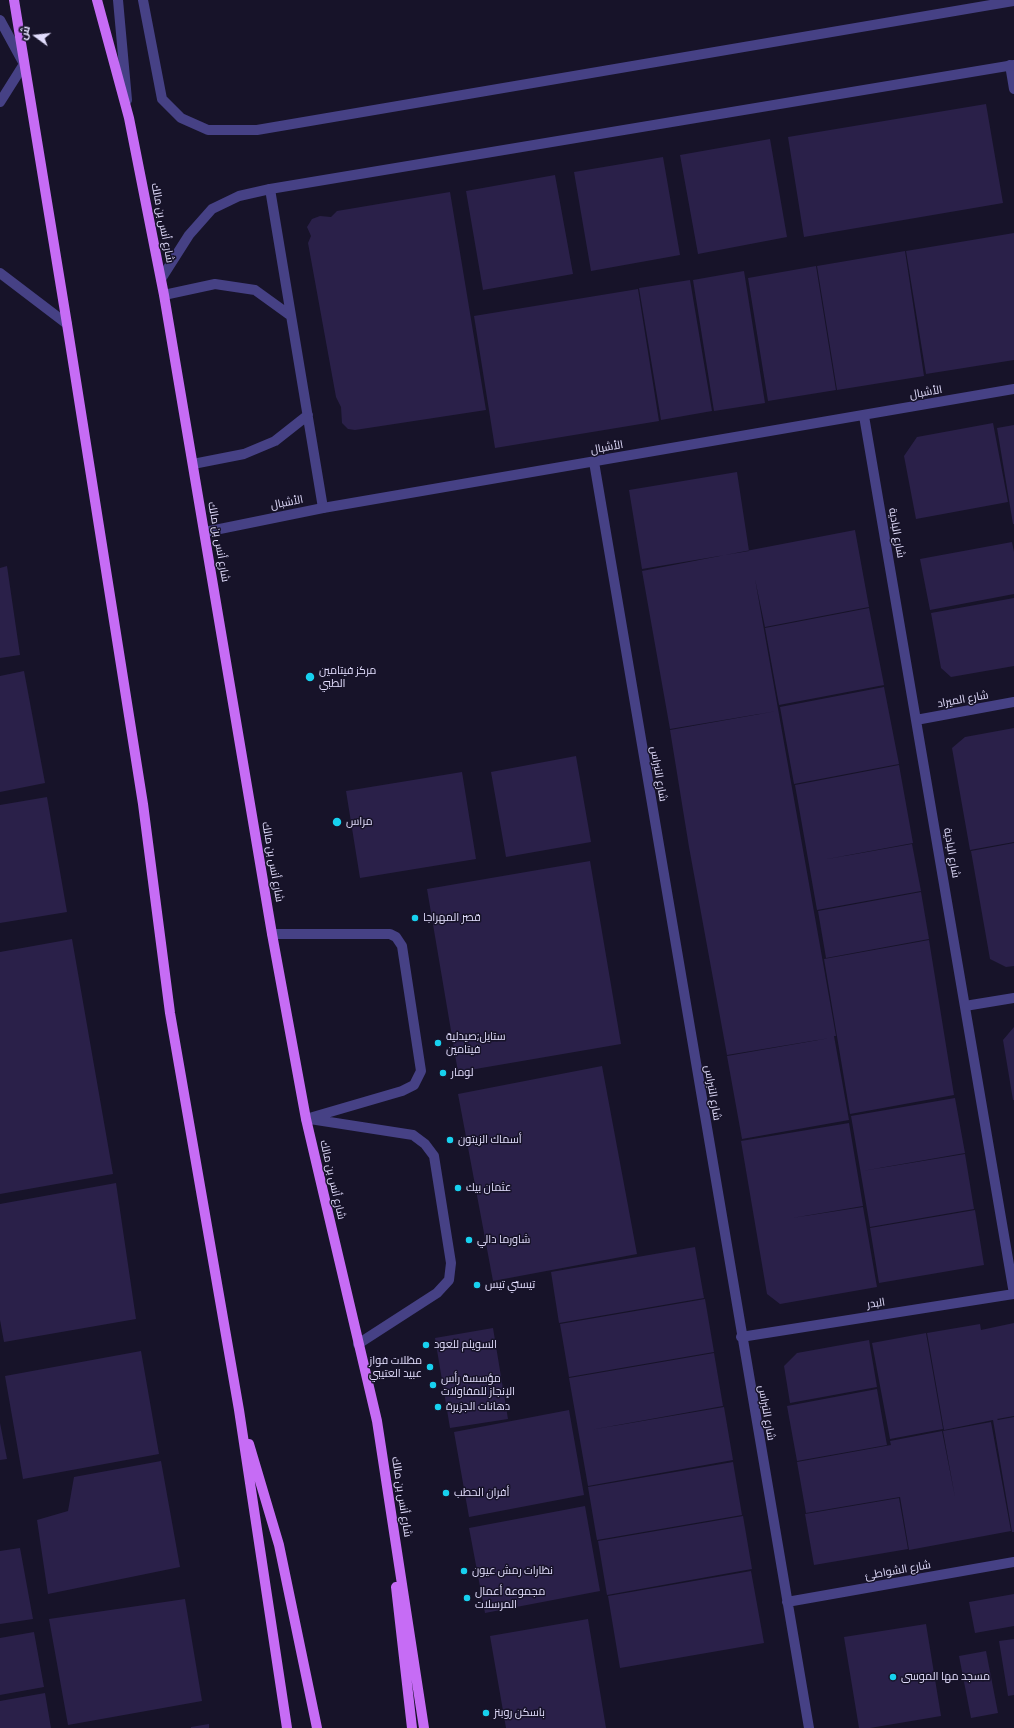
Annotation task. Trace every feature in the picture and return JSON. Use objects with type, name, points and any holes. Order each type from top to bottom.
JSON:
[{"type":"main road","points":[[14,0],[143,804],[170,1013],[239,1410],[287,1728]]},
{"type":"main road","name":"شارع أنس بن مالك","points":[[97,0],[129,118],[161,279],[272,934],[306,1119],[377,1421],[424,1728]]},
{"type":"main road","points":[[239,1410],[279,1545],[317,1728]]},
{"type":"main road","points":[[377,1421],[412,1728]]},
{"type":"street","points":[[118,0],[129,118]]},
{"type":"street","points":[[143,0],[162,99],[181,118],[208,130],[250,130],[1014,2]]},
{"type":"street","points":[[0,20],[24,64],[0,102]]},
{"type":"street","points":[[161,279],[189,235],[212,209],[239,196],[270,189],[1012,65],[1014,88]]},
{"type":"street","points":[[270,189],[323,508]]},
{"type":"street","points":[[0,273],[67,324]]},
{"type":"street","points":[[164,295],[215,284],[255,290],[291,316]]},
{"type":"street","name":"الأشبال","points":[[205,532],[323,508],[1014,389]]},
{"type":"street","points":[[193,464],[250,451],[275,440],[308,415]]},
{"type":"street","name":"شارع البادية","points":[[864,416],[1014,1294]]},
{"type":"street","name":"شارع النبراس","points":[[594,462],[808,1728]]},
{"type":"street","name":"شارع الميراد","points":[[916,720],[1014,702]]},
{"type":"street","points":[[272,934],[390,934],[396,937],[402,946],[421,1071],[414,1085],[402,1091],[306,1119]]},
{"type":"street","points":[[965,1006],[1014,998]]},
{"type":"street","points":[[306,1119],[413,1135],[425,1144],[434,1156],[451,1263],[449,1280],[437,1293],[358,1344]]},
{"type":"street","name":"البدر","points":[[741,1337],[1014,1294]]},
{"type":"street","name":"شارع الشواطئ","points":[[786,1602],[1014,1562]]},
{"type":"building","points":[[986,104],[1003,203],[804,237],[788,137]]},
{"type":"building","points":[[770,139],[787,237],[698,254],[680,155]]},
{"type":"building","points":[[663,157],[680,255],[591,271],[574,172]]},
{"type":"building","points":[[555,175],[573,274],[483,290],[466,191]]},
{"type":"building","points":[[450,192],[486,410],[355,430],[348,429],[342,423],[341,407],[336,397],[308,243],[311,236],[307,227],[312,219],[320,216],[331,217],[337,211]]},
{"type":"building","points":[[1014,233],[1014,360],[926,374],[906,251]]},
{"type":"building","points":[[905,251],[924,376],[837,390],[817,266]]},
{"type":"building","points":[[816,266],[836,390],[768,401],[748,278]]},
{"type":"building","points":[[744,271],[765,403],[714,411],[693,280]]},
{"type":"building","points":[[690,280],[712,411],[661,420],[639,288]]},
{"type":"building","points":[[638,289],[659,421],[495,448],[474,316]]},
{"type":"building","points":[[993,423],[1008,502],[916,519],[904,456],[917,437]]},
{"type":"building","points":[[1014,425],[1014,524],[1013,524],[997,428]]},
{"type":"building","points":[[737,472],[749,551],[642,569],[629,490]]},
{"type":"building","points":[[855,530],[869,607],[765,627],[755,579],[836,1036],[834,1036],[849,1120],[742,1139],[727,1056],[830,1038],[727,1055],[689,847],[670,730],[777,711],[670,729],[642,571]]},
{"type":"building","points":[[1012,542],[1014,552],[1014,594],[930,610],[920,559]]},
{"type":"building","points":[[7,566],[20,655],[0,658],[0,568]]},
{"type":"building","points":[[1014,598],[1014,666],[951,677],[941,668],[931,613]]},
{"type":"building","points":[[869,608],[884,685],[779,705],[765,628]]},
{"type":"building","points":[[24,671],[45,783],[0,792],[0,676]]},
{"type":"building","points":[[884,687],[899,764],[794,784],[780,707]]},
{"type":"building","points":[[1014,728],[1014,842],[970,850],[952,748],[965,737]]},
{"type":"building","points":[[576,756],[591,842],[506,857],[491,772]]},
{"type":"building","points":[[899,765],[913,843],[822,860],[912,844],[921,891],[817,910],[795,785]]},
{"type":"building","points":[[462,772],[476,859],[360,878],[346,791]]},
{"type":"building","points":[[47,797],[67,912],[0,923],[0,805]]},
{"type":"building","points":[[1014,843],[1014,966],[1006,967],[990,959],[971,851]]},
{"type":"building","points":[[590,861],[621,1044],[458,1072],[427,889]]},
{"type":"building","points":[[921,892],[929,939],[826,958],[818,911]]},
{"type":"building","points":[[72,939],[113,1174],[0,1194],[0,952]]},
{"type":"building","points":[[929,940],[954,1095],[850,1114],[824,959]]},
{"type":"building","points":[[1014,1027],[1014,1100],[1013,1100],[1003,1040]]},
{"type":"building","points":[[602,1066],[637,1254],[493,1281],[458,1094]]},
{"type":"building","points":[[955,1098],[965,1153],[862,1171],[965,1154],[974,1209],[870,1227],[851,1116]]},
{"type":"building","points":[[849,1123],[863,1206],[792,1218],[863,1207],[877,1287],[780,1304],[767,1294],[741,1141]]},
{"type":"building","points":[[116,1183],[136,1319],[4,1342],[0,1320],[0,1204]]},
{"type":"building","points":[[975,1210],[984,1265],[879,1283],[870,1228]]},
{"type":"building","points":[[695,1247],[704,1298],[559,1323],[551,1272]]},
{"type":"building","points":[[705,1299],[714,1352],[569,1377],[560,1324]]},
{"type":"building","points":[[1014,1323],[1014,1416],[997,1419],[1014,1417],[1014,1532],[1012,1532],[993,1420],[944,1430],[927,1333],[980,1324],[981,1330]]},
{"type":"building","points":[[493,1328],[508,1419],[450,1428],[435,1338]]},
{"type":"building","points":[[926,1333],[943,1429],[890,1439],[872,1343]]},
{"type":"building","points":[[869,1340],[877,1387],[790,1403],[784,1366],[797,1353]]},
{"type":"building","points":[[141,1351],[159,1454],[23,1479],[5,1376]]},
{"type":"building","points":[[714,1353],[723,1406],[590,1430],[724,1407],[733,1460],[588,1486],[569,1378]]},
{"type":"building","points":[[877,1389],[887,1445],[797,1461],[787,1406]]},
{"type":"building","points":[[569,1410],[584,1495],[469,1517],[454,1432]]},
{"type":"building","points":[[991,1422],[1011,1531],[909,1550],[900,1497],[806,1513],[797,1462],[891,1445],[890,1441],[942,1431],[955,1497],[943,1431]]},
{"type":"building","points":[[0,1423],[7,1459],[0,1460]]},
{"type":"building","points":[[161,1461],[180,1567],[48,1594],[37,1520],[68,1511],[74,1477]]},
{"type":"building","points":[[733,1462],[742,1515],[597,1540],[588,1487]]},
{"type":"building","points":[[899,1498],[908,1549],[814,1565],[805,1514]]},
{"type":"building","points":[[585,1506],[600,1591],[485,1613],[469,1528]]},
{"type":"building","points":[[743,1516],[752,1569],[607,1595],[598,1541]]},
{"type":"building","points":[[20,1548],[33,1619],[0,1624],[0,1551]]},
{"type":"building","points":[[751,1571],[764,1643],[620,1668],[608,1596]]},
{"type":"building","points":[[1014,1594],[1014,1626],[975,1633],[969,1602]]},
{"type":"building","points":[[185,1599],[202,1701],[68,1725],[49,1619]]},
{"type":"building","points":[[588,1619],[606,1728],[506,1728],[490,1636]]},
{"type":"building","name":"مسجد مها الموسى","points":[[926,1624],[941,1716],[870,1728],[859,1728],[844,1637]]},
{"type":"building","points":[[34,1632],[44,1687],[0,1695],[0,1638]]},
{"type":"building","points":[[1014,1639],[1014,1695],[1008,1696],[999,1641]]},
{"type":"building","points":[[986,1651],[998,1713],[971,1718],[959,1656]]},
{"type":"building","points":[[45,1693],[51,1728],[0,1728],[0,1701]]},
{"type":"building","points":[[209,1724],[209,1728],[191,1728],[191,1727]]},
{"type":"place","name":"مركز فيتامين الطبي","points":[[310,677]]},
{"type":"place","name":"مراس","points":[[337,822]]},
{"type":"place","name":"قصر المهراجا","points":[[415,918]]},
{"type":"place","name":"ستايل;صيدلية فيتامين","points":[[438,1043]]},
{"type":"place","name":"لومار","points":[[443,1073]]},
{"type":"place","name":"أسماك الزيتون","points":[[450,1140]]},
{"type":"place","name":"عثمان بيك","points":[[458,1188]]},
{"type":"place","name":"شاورما دالي","points":[[469,1240]]},
{"type":"place","name":"تيستي تيس","points":[[477,1285]]},
{"type":"place","name":"السويلم للعود","points":[[426,1345]]},
{"type":"place","name":"مظلات فواز عبيد العتيبي","points":[[430,1367]]},
{"type":"place","name":"مؤسسة رأس الإنجاز للمفاولات","points":[[433,1385]]},
{"type":"place","name":"دهانات الجزيرة","points":[[438,1407]]},
{"type":"place","name":"أفران الحطب","points":[[446,1493]]},
{"type":"place","name":"نظارات رمش عيون","points":[[464,1571]]},
{"type":"place","name":"مجموعة أعمال المرسلات","points":[[467,1598]]},
{"type":"place","name":"مسجد مها الموسى","points":[[893,1677]]},
{"type":"place","name":"باسكن روبنز","points":[[486,1713]]}]
